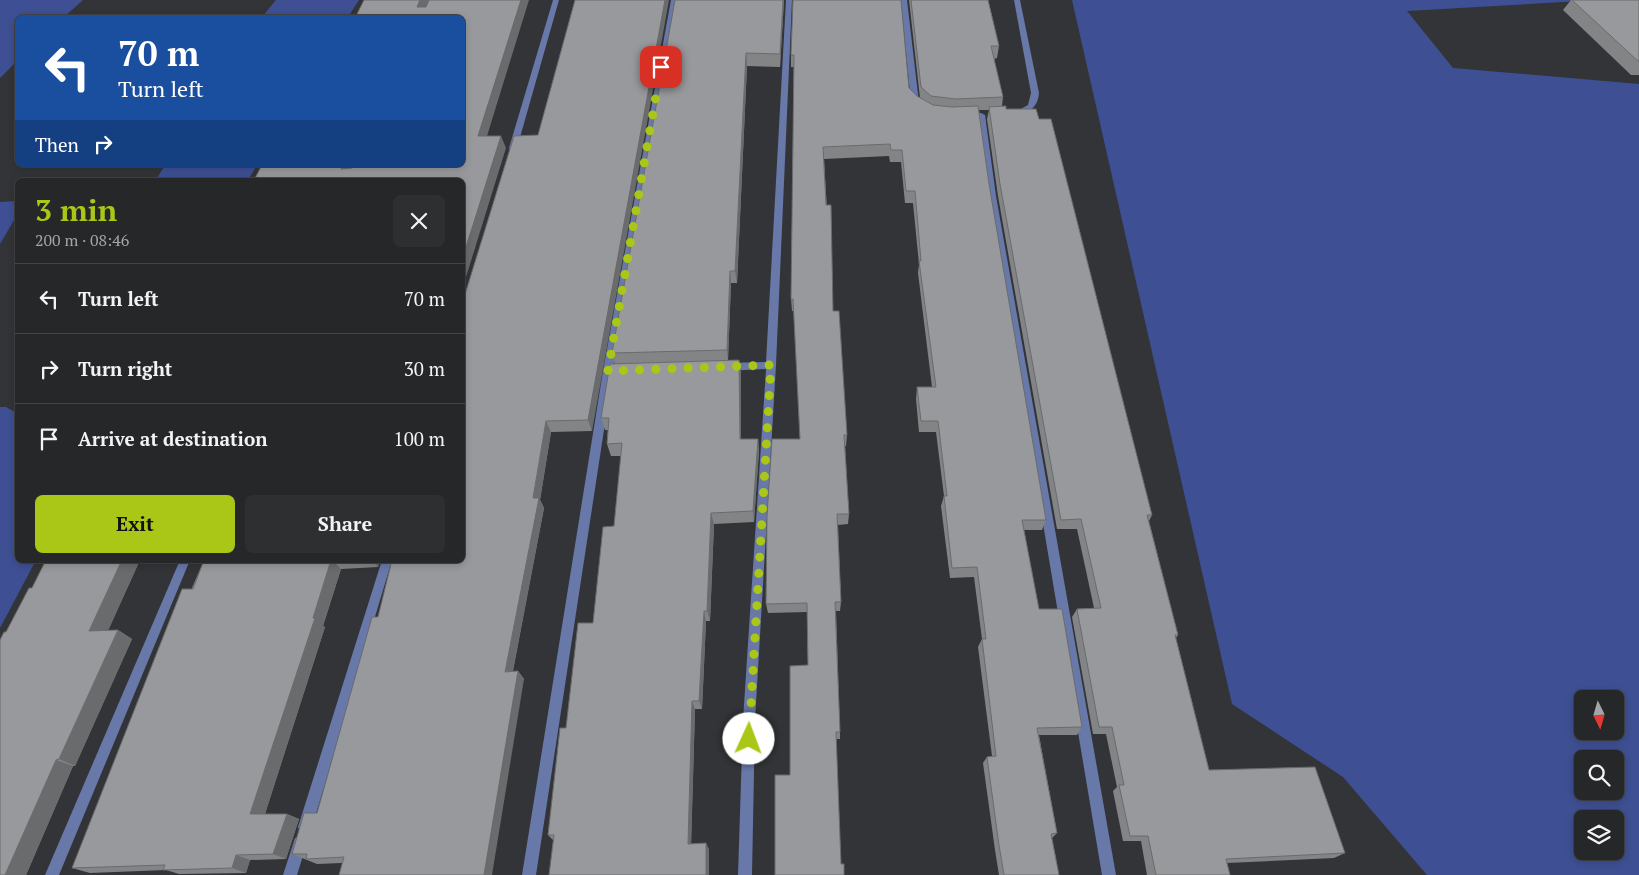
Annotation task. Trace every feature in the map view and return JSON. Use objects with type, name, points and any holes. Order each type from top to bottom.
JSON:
[{"type":"street","points":[[511,153],[556,0]]},
{"type":"street","points":[[529,875],[674,0]]},
{"type":"street","points":[[745,875],[749,720],[771,365],[789,0]]},
{"type":"street","points":[[904,0],[914,100],[924,112]]},
{"type":"street","points":[[1010,114],[1022,112],[1029,108],[1035,99],[1017,0]]},
{"type":"street","points":[[954,115],[986,115],[994,206],[1109,875]]},
{"type":"street","points":[[714,367],[771,365]]},
{"type":"street","points":[[52,875],[184,563]]},
{"type":"street","points":[[290,875],[386,563]]},
{"type":"shaded area","points":[[0,0],[83,0],[66,15],[15,15],[15,63],[0,78]]},
{"type":"shaded area","points":[[276,0],[359,0],[349,15],[264,15]]},
{"type":"shaded area","points":[[1072,0],[1598,0],[1407,11],[1453,68],[1639,84],[1639,875],[1427,875],[1343,777],[1232,704]]},
{"type":"shaded area","points":[[164,167],[256,167],[249,178],[157,178]]},
{"type":"shaded area","points":[[15,201],[15,218],[0,244],[0,202]]},
{"type":"shaded area","points":[[0,407],[6,407],[15,412],[15,563],[34,563],[0,628]]},
{"type":"building","points":[[364,0],[420,0],[417,7],[426,7],[429,0],[521,0],[478,136],[501,136],[465,250],[465,178],[255,178],[261,167],[342,167],[341,169],[353,167],[465,167],[465,15],[356,15]]},
{"type":"building","points":[[575,0],[665,0],[588,420],[546,421],[533,498],[539,498],[505,672],[518,671],[484,875],[339,875],[344,857],[306,859],[307,854],[292,854],[304,813],[317,813],[372,617],[378,617],[391,563],[465,563],[465,294],[514,136],[538,135]]},
{"type":"building","points":[[675,0],[783,0],[780,54],[746,53],[735,271],[730,271],[727,350],[612,353]]},
{"type":"building","points":[[793,0],[901,0],[909,88],[917,96],[933,105],[952,107],[978,106],[989,184],[1046,520],[1022,520],[1039,609],[1062,609],[1082,727],[1037,728],[1057,833],[1051,834],[1059,875],[1004,875],[987,757],[996,756],[982,639],[986,639],[977,567],[952,568],[944,496],[947,496],[938,421],[921,421],[917,387],[936,387],[919,261],[921,261],[915,191],[906,191],[902,150],[891,150],[890,144],[823,147],[826,205],[831,205],[833,311],[839,311],[847,435],[844,435],[849,514],[837,514],[841,602],[835,602],[840,732],[836,732],[841,864],[844,864],[844,875],[775,875],[775,775],[790,775],[790,666],[808,665],[807,603],[766,604],[767,516],[772,439],[800,439],[793,299],[791,299],[794,55],[791,55]]},
{"type":"building","points":[[911,0],[988,0],[999,46],[991,46],[1003,97],[956,99],[931,96],[921,87]]},
{"type":"building","points":[[1572,0],[1639,0],[1639,62]]},
{"type":"building","points":[[1006,106],[1006,109],[1036,109],[1039,119],[1051,119],[1152,515],[1147,515],[1178,635],[1175,635],[1209,770],[1315,767],[1345,853],[1226,859],[1230,875],[1156,875],[1148,836],[1130,836],[1119,785],[1124,785],[1112,727],[1099,727],[1077,609],[1101,608],[1081,519],[1061,520],[1000,184],[989,107]]},
{"type":"building","points":[[739,360],[740,439],[758,439],[753,511],[711,513],[707,611],[704,611],[699,701],[692,701],[688,844],[706,843],[706,875],[549,875],[554,835],[548,835],[560,728],[566,728],[578,623],[593,623],[603,527],[614,526],[622,443],[607,444],[609,418],[601,418],[610,364]]},
{"type":"building","points":[[44,563],[121,563],[89,631],[118,630],[59,759],[56,760],[5,875],[0,875],[0,640],[29,588],[32,588]]},
{"type":"building","points":[[203,563],[330,563],[313,618],[315,618],[250,814],[287,814],[273,854],[236,855],[232,868],[163,870],[165,865],[72,868],[182,589],[193,589]]},
{"type":"route","points":[[661,67],[608,371],[771,365],[749,739]]}]
